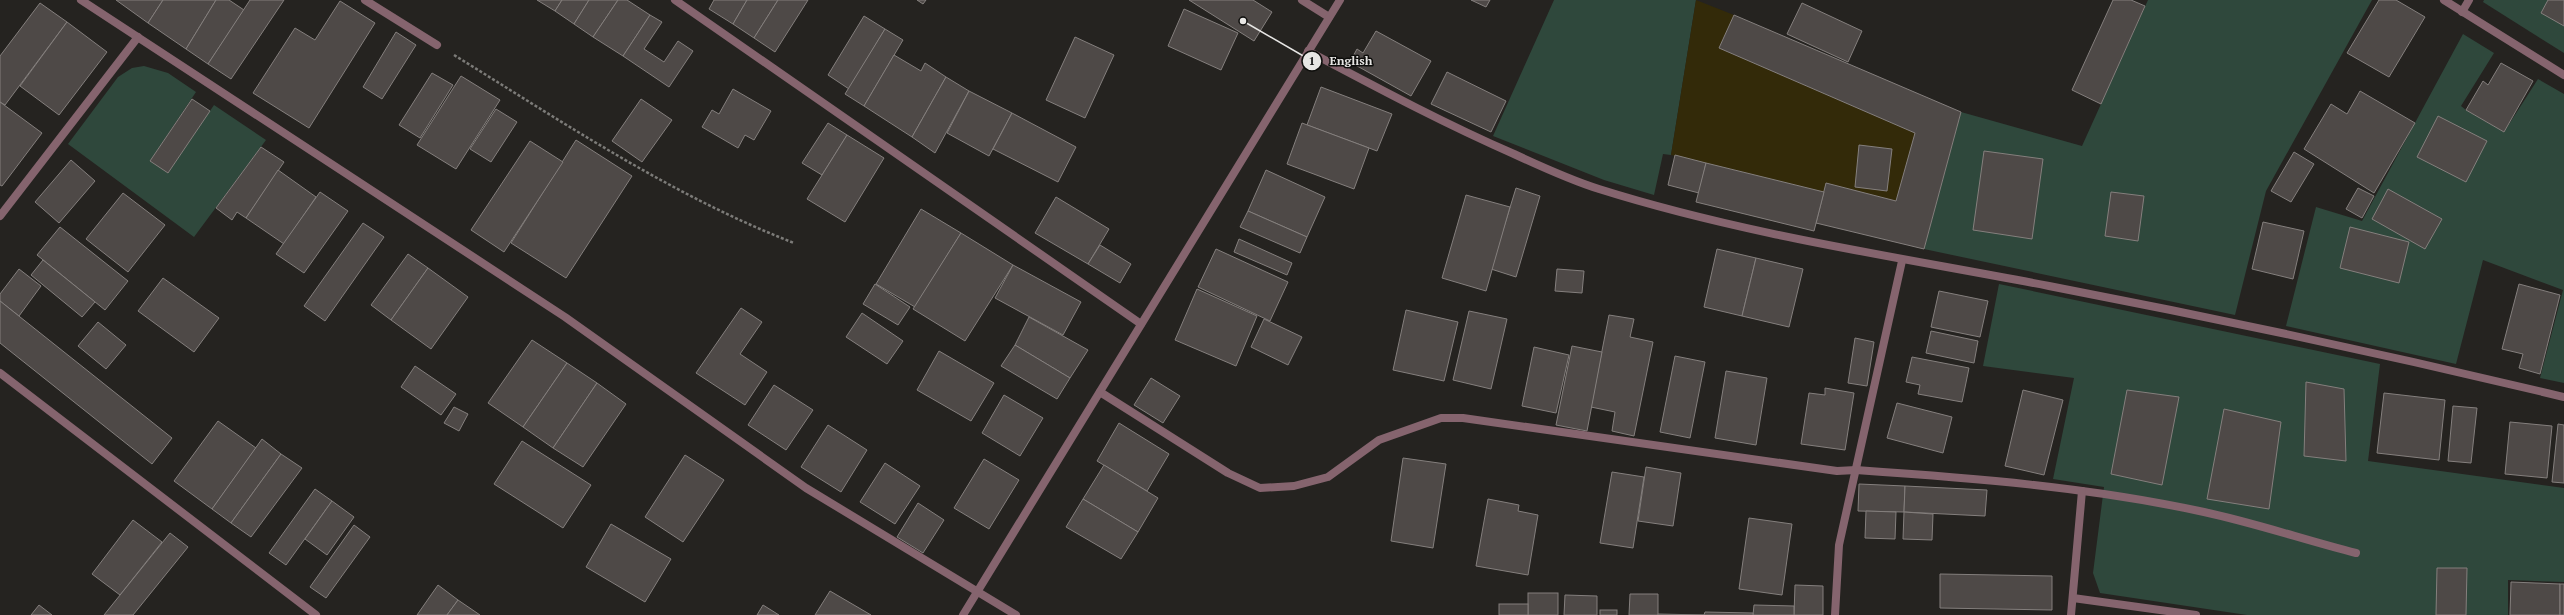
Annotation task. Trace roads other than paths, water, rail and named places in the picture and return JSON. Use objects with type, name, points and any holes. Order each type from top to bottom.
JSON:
[{"type":"street","points":[[81,0],[565,317],[806,488],[1016,615]]},
{"type":"street","points":[[365,0],[437,45]]},
{"type":"street","points":[[675,0],[1141,324]]},
{"type":"street","points":[[1302,0],[1330,16]]},
{"type":"street","points":[[963,615],[1340,0]]},
{"type":"street","points":[[2444,0],[2564,75]]},
{"type":"street","points":[[2462,12],[2469,0]]},
{"type":"street","points":[[0,216],[138,37]]},
{"type":"street","points":[[1308,51],[1437,120],[1556,173],[1598,189],[1712,219],[1902,261],[2055,287],[2450,370],[2564,397]]},
{"type":"street","points":[[1836,615],[1839,545],[1902,261]]},
{"type":"street","points":[[0,373],[316,615]]},
{"type":"street","points":[[1100,392],[1228,473],[1260,488],[1294,486],[1328,477],[1379,440],[1441,418],[1463,418],[1837,471],[1856,470],[1998,480],[2082,491],[2204,512],[2356,553]]},
{"type":"street","points":[[2071,615],[2082,491]]},
{"type":"street","points":[[2073,598],[2196,615]]},
{"type":"place","name":"English","points":[[1243,21]]}]
